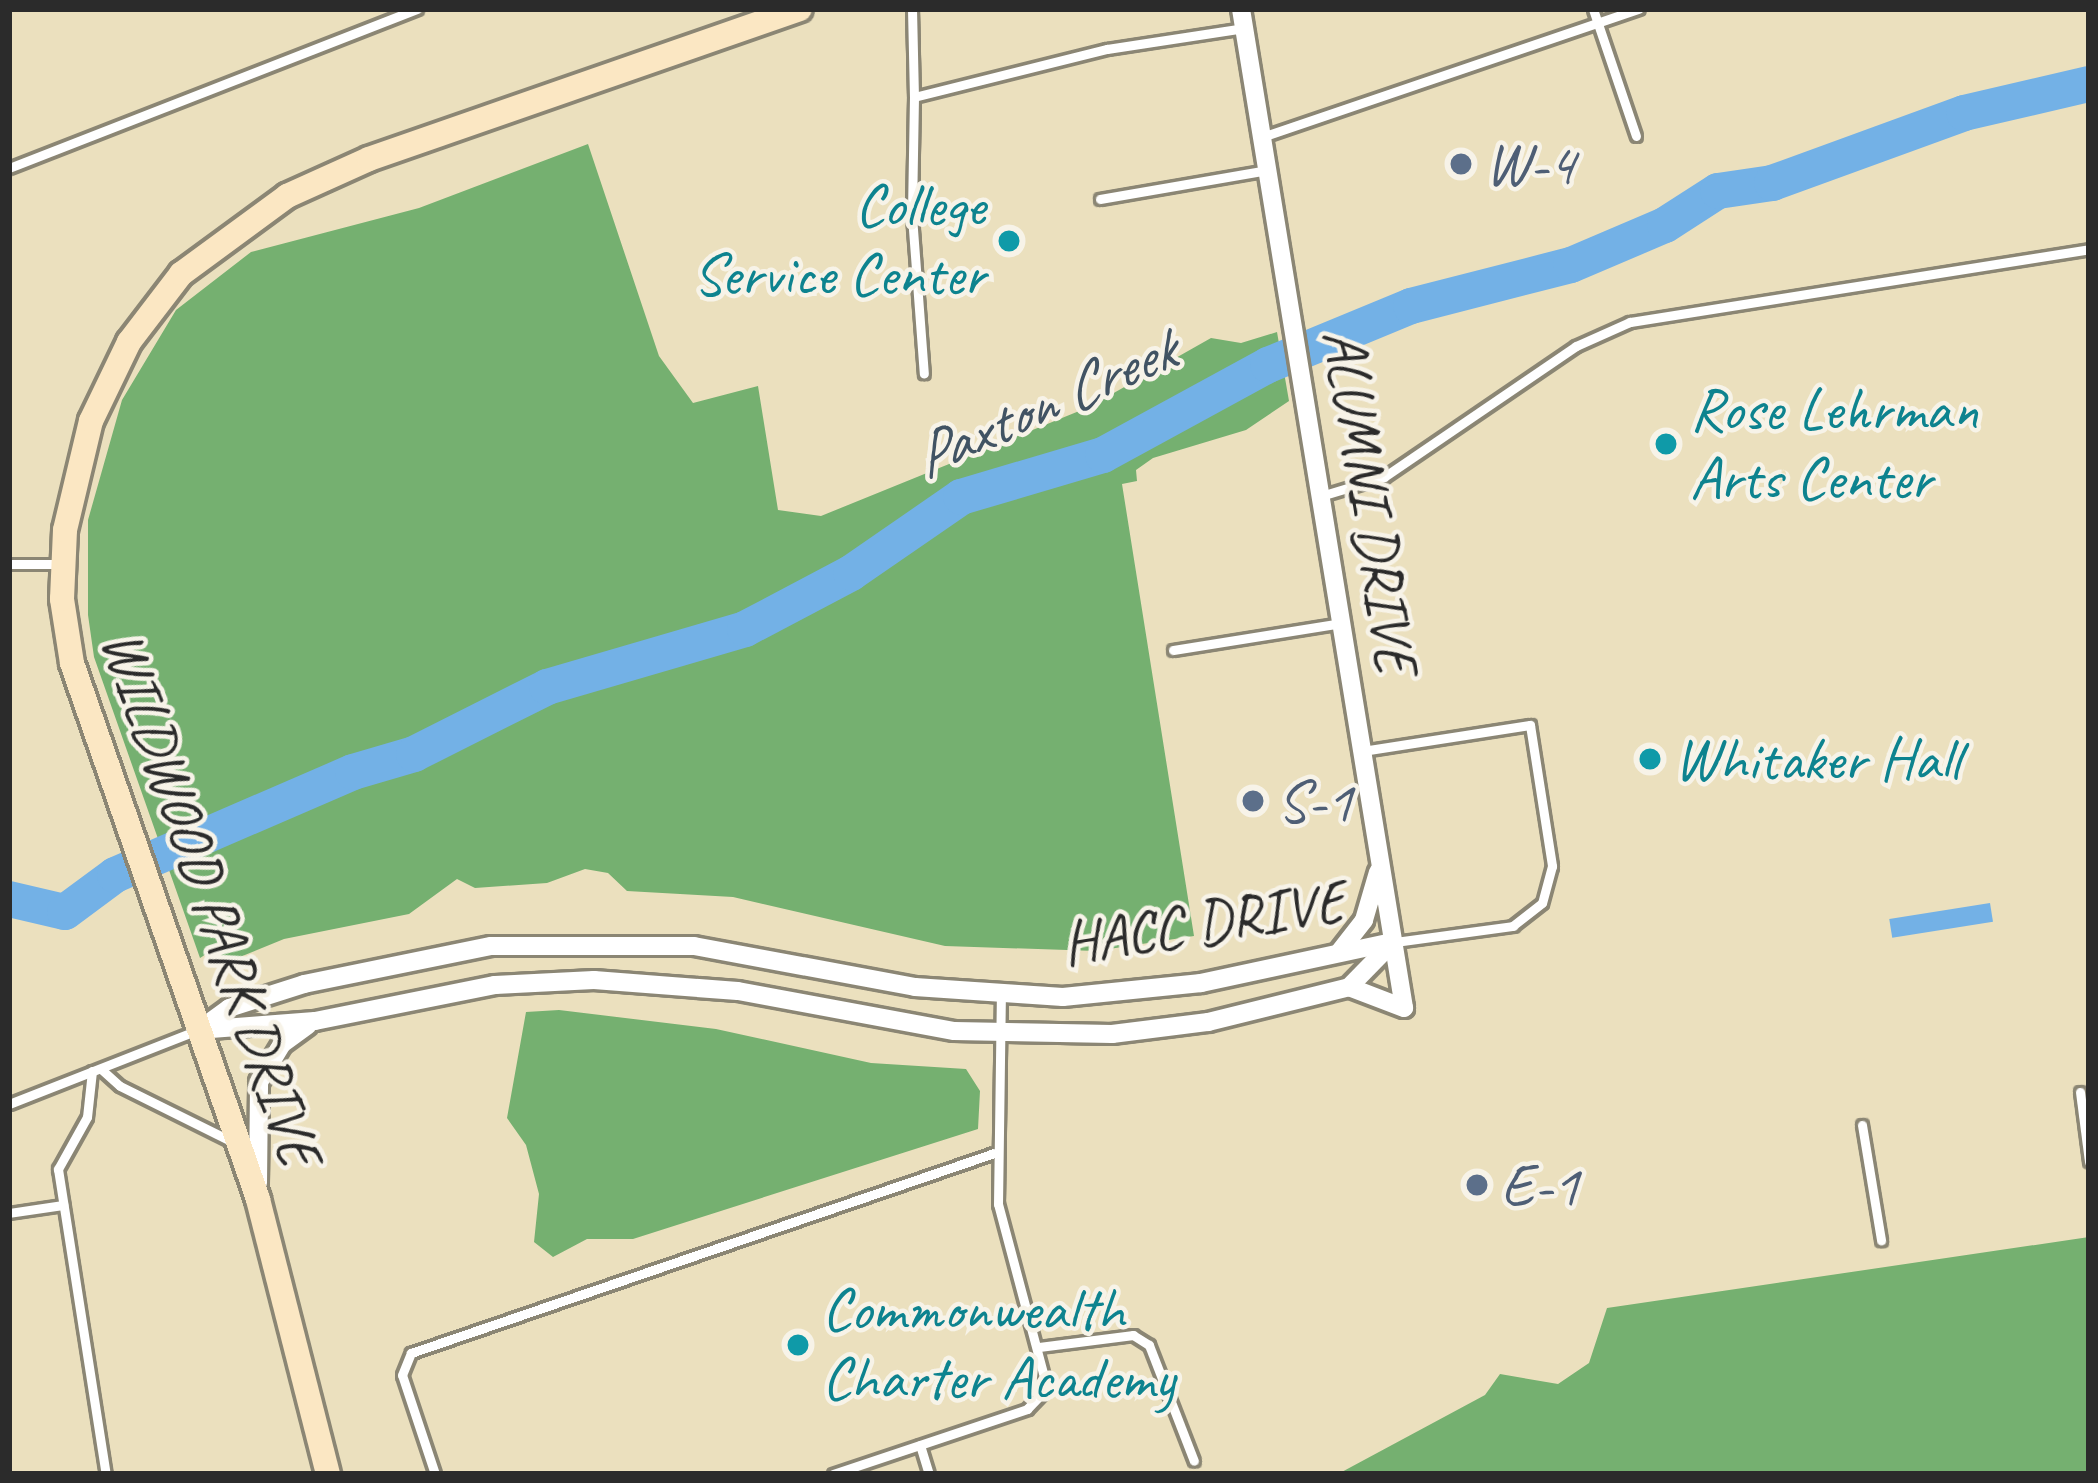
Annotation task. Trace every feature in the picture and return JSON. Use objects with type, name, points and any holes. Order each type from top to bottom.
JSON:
[{"type":"street","name":"WILDWOOD PARK DRIVE","points":[[328,1474],[258,1199],[128,839],[72,663],[62,564],[79,459],[108,380],[153,308],[211,246],[327,175],[800,9]]},
{"type":"street","name":"ALUMNI DRIVE","points":[[1243,18],[1404,1008],[1349,987]]},
{"type":"street","points":[[1340,951],[1364,920],[1381,862]]},
{"type":"street","name":"HACC DRIVE","points":[[198,1030],[229,1008],[346,973],[544,942],[694,946],[1001,995],[1155,990],[1393,942]]},
{"type":"street","name":"HACC DRIVE","points":[[198,1030],[315,1021],[447,991],[594,980],[738,992],[909,1026],[999,1034],[1160,1029],[1349,987],[1393,942]]},
{"type":"street","name":"HACC DRIVE","points":[[258,1199],[259,1082],[282,1044],[315,1021]]},
{"type":"lane","points":[[9,168],[417,9]]},
{"type":"lane","points":[[912,9],[912,234],[924,374]]},
{"type":"lane","points":[[1593,9],[1636,136]]},
{"type":"lane","points":[[1262,137],[1639,9]]},
{"type":"lane","points":[[914,97],[1243,18]]},
{"type":"lane","points":[[1100,199],[1268,170]]},
{"type":"lane","points":[[1321,496],[1384,477],[1576,346],[1630,322],[2089,250]]},
{"type":"lane","points":[[9,564],[62,564]]},
{"type":"lane","points":[[1173,650],[1342,623]]},
{"type":"lane","points":[[1362,751],[1530,724],[1551,855],[1548,892],[1522,922],[1393,942]]},
{"type":"lane","points":[[833,1474],[1038,1403],[1048,1378],[1008,1252],[994,1153],[1001,995]]},
{"type":"lane","points":[[9,1104],[198,1030]]},
{"type":"lane","points":[[97,1070],[119,1086],[186,1113],[240,1147]]},
{"type":"lane","points":[[97,1070],[87,1117],[58,1169],[106,1474]]},
{"type":"lane","points":[[2080,1092],[2089,1161]]},
{"type":"lane","points":[[1862,1125],[1881,1240]]},
{"type":"lane","points":[[435,1474],[402,1375],[411,1353],[994,1153]]},
{"type":"lane","points":[[9,1213],[63,1205]]},
{"type":"lane","points":[[1039,1347],[1133,1335],[1149,1346],[1193,1461]]},
{"type":"lane","points":[[920,1445],[929,1474]]},
{"type":"green space","points":[[588,144],[659,356],[693,403],[758,386],[778,510],[821,516],[1089,407],[1211,338],[1241,343],[1277,332],[1289,401],[1246,430],[1153,458],[1136,470],[1137,481],[1122,484],[1194,936],[1096,951],[945,946],[733,897],[627,891],[608,873],[585,869],[547,883],[475,888],[457,879],[409,914],[284,939],[230,961],[211,951],[200,958],[94,657],[88,615],[88,520],[122,400],[176,310],[251,252],[419,208]]},
{"type":"green space","points":[[559,1010],[716,1029],[871,1063],[966,1069],[980,1091],[978,1129],[633,1239],[587,1239],[553,1257],[534,1242],[539,1194],[526,1145],[507,1118],[526,1012]]},
{"type":"green space","points":[[2089,1237],[2089,1474],[1338,1474],[1485,1395],[1500,1374],[1558,1384],[1589,1363],[1607,1308]]},
{"type":"water","points":[[1990,903],[1993,922],[1892,938],[1889,919]]},
{"type":"waterway","name":"Paxton Creek","points":[[9,899],[65,912],[115,875],[353,772],[414,754],[547,687],[745,629],[851,573],[961,497],[1103,455],[1268,365],[1411,306],[1571,265],[1665,225],[1718,191],[1772,183],[1964,113],[2089,84]]},
{"type":"place","name":"W-4","points":[[1461,164]]},
{"type":"place","name":"College Service Center","points":[[1009,241]]},
{"type":"place","name":"Rose Lehrman Arts Center","points":[[1666,444]]},
{"type":"place","name":"Whitaker Hall","points":[[1650,759]]},
{"type":"place","name":"S-1","points":[[1253,801]]},
{"type":"place","name":"E-1","points":[[1477,1185]]},
{"type":"place","name":"Commonwealth Charter Academy","points":[[798,1345]]}]
